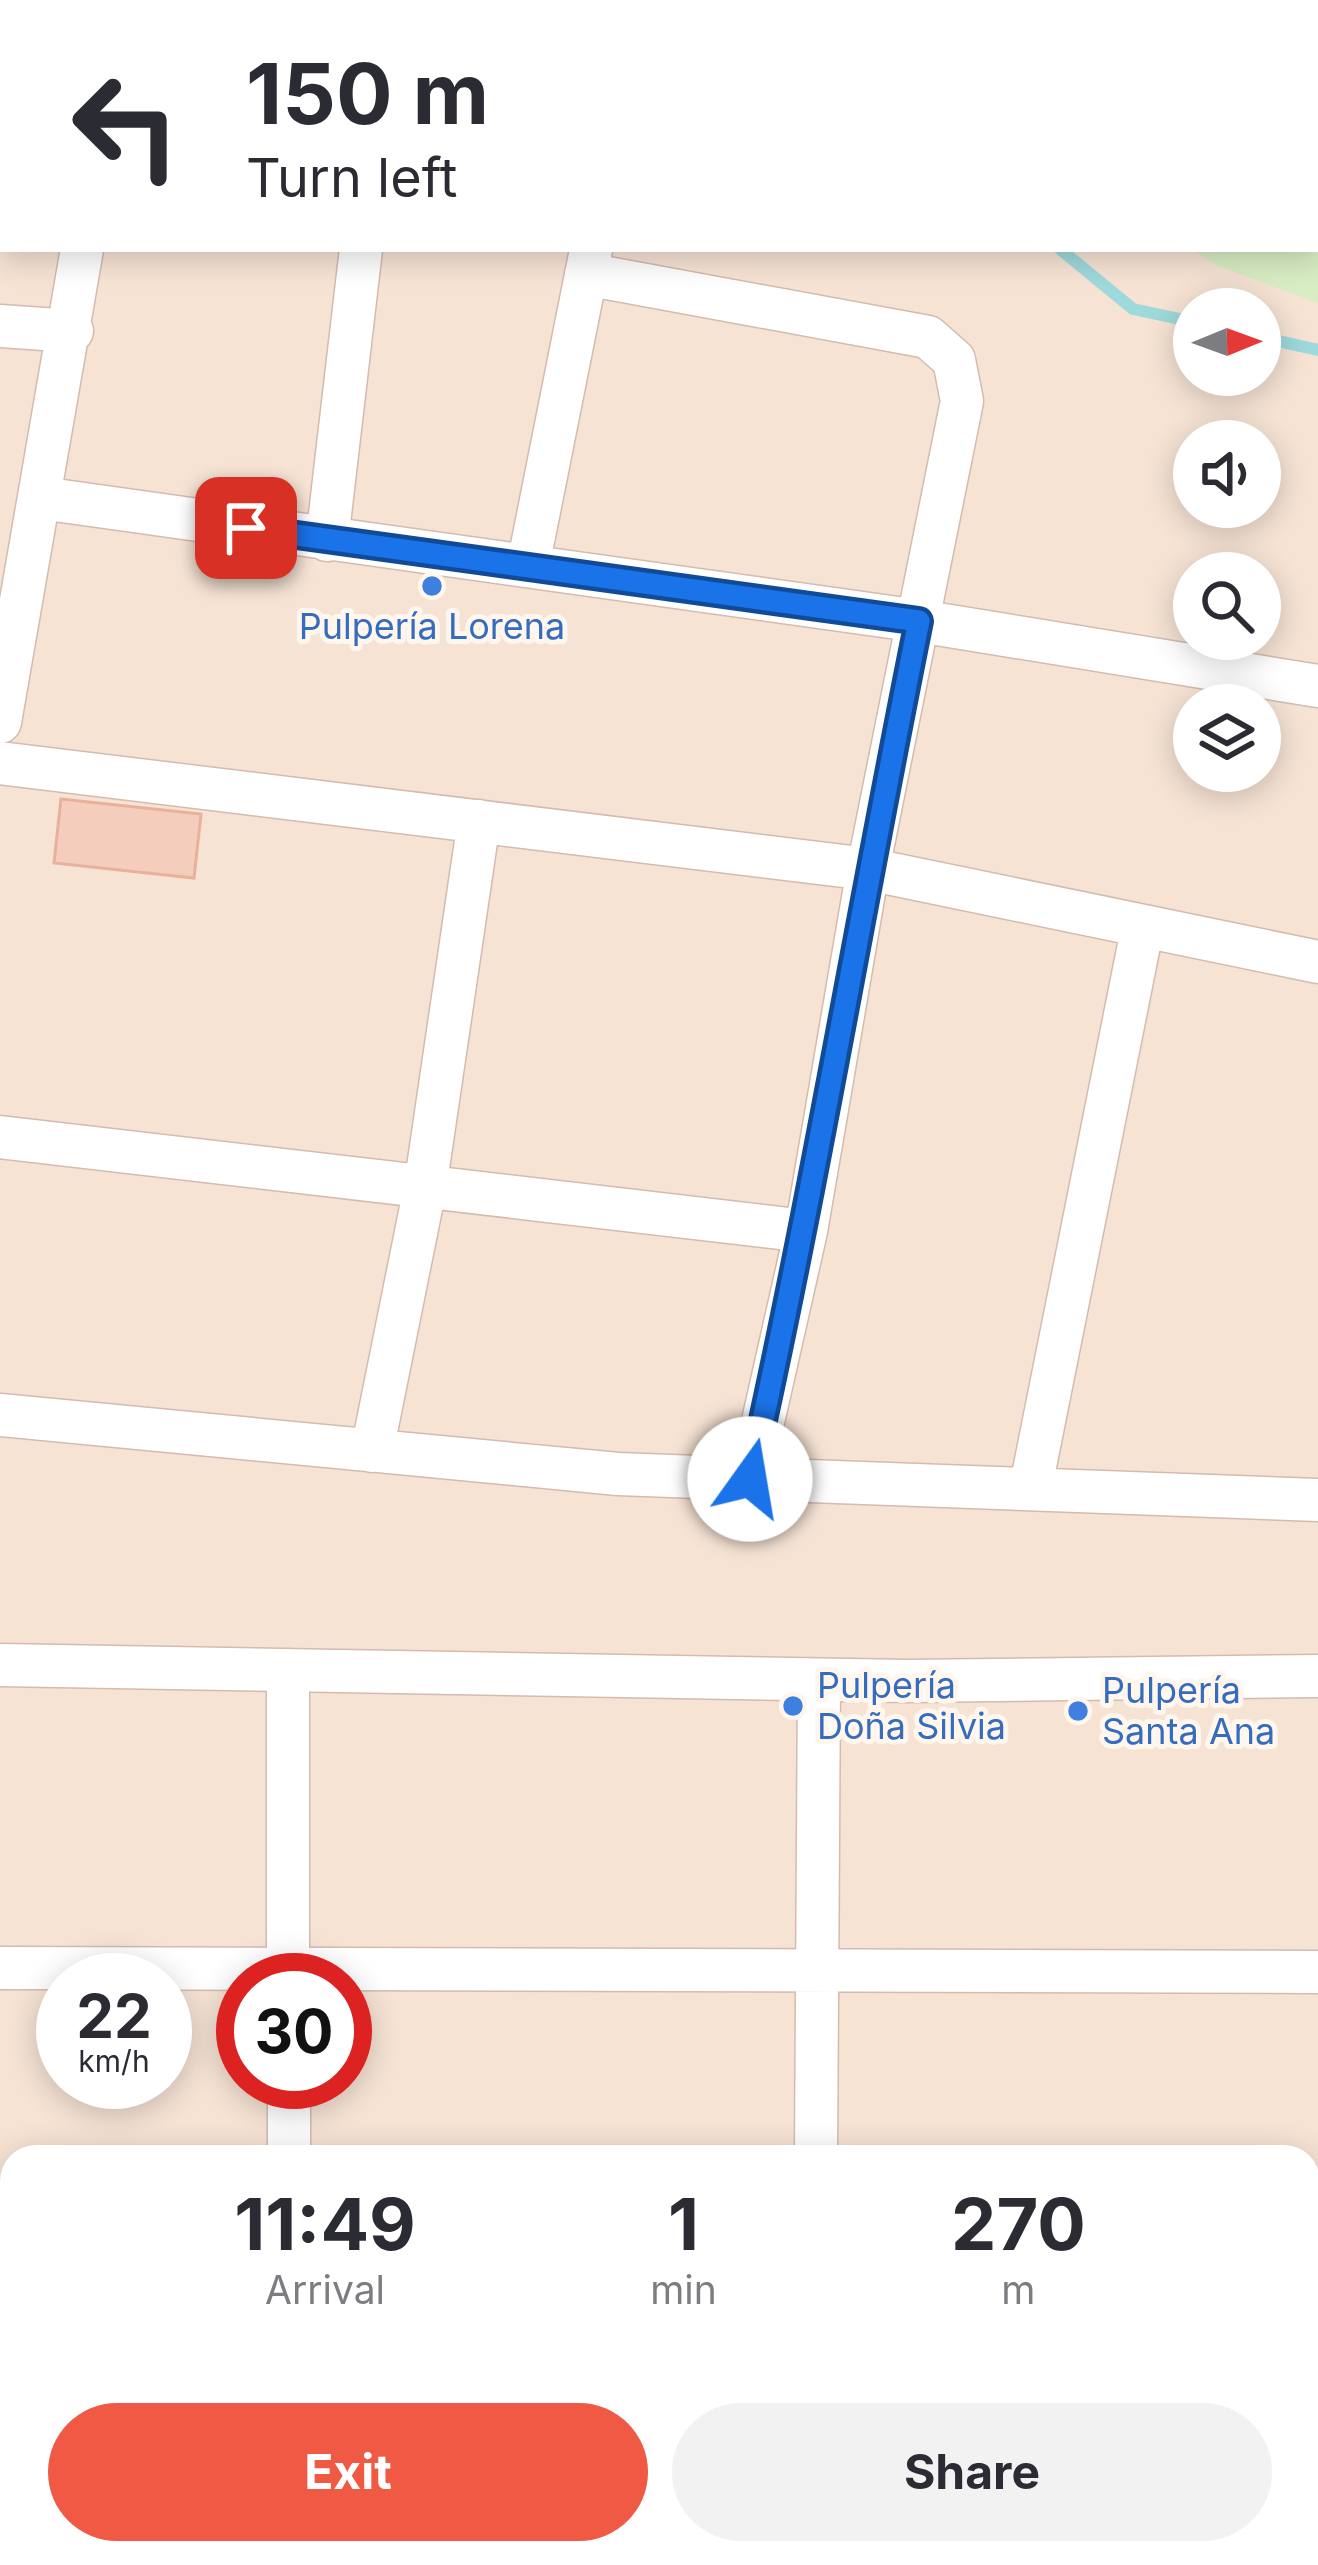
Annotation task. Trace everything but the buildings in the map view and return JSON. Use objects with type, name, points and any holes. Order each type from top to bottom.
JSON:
[{"type":"street","points":[[0,722],[12,591],[41,497],[82,252]]},
{"type":"street","points":[[327,540],[361,252]]},
{"type":"street","points":[[528,566],[589,261],[928,337],[954,360],[962,401],[868,869],[806,1231],[750,1479]]},
{"type":"street","points":[[0,326],[72,331]]},
{"type":"street","points":[[41,497],[919,621],[1318,686]]},
{"type":"street","points":[[0,763],[868,869],[1142,930],[1318,962]]},
{"type":"street","points":[[372,1451],[425,1188],[479,820]]},
{"type":"street","points":[[1031,1486],[1142,930]]},
{"type":"street","points":[[0,1136],[806,1231]]},
{"type":"street","points":[[0,1415],[618,1474],[1031,1486],[1318,1501]]},
{"type":"street","points":[[0,1665],[819,1680],[1318,1676]]},
{"type":"street","points":[[288,1670],[288,1953]]},
{"type":"street","points":[[816,2145],[819,1680]]},
{"type":"street","points":[[0,1968],[216,1972]]},
{"type":"street","points":[[372,1973],[1318,1972]]},
{"type":"street","points":[[289,2109],[289,2145]]},
{"type":"shaded area","points":[[0,252],[1318,252],[1318,2145],[0,2145]]},
{"type":"green space","points":[[1196,252],[1318,252],[1318,303],[1218,266]]},
{"type":"waterway","points":[[1064,252],[1133,309],[1173,318]]},
{"type":"waterway","points":[[1281,342],[1318,350]]},
{"type":"place","name":"Pulpería Lorena","points":[[432,586]]},
{"type":"place","name":"Pulpería Doña Silvia","points":[[793,1706]]},
{"type":"place","name":"Pulpería Santa Ana","points":[[1078,1711]]},
{"type":"route","points":[[246,528],[919,621],[868,869],[806,1231],[750,1479]]}]
